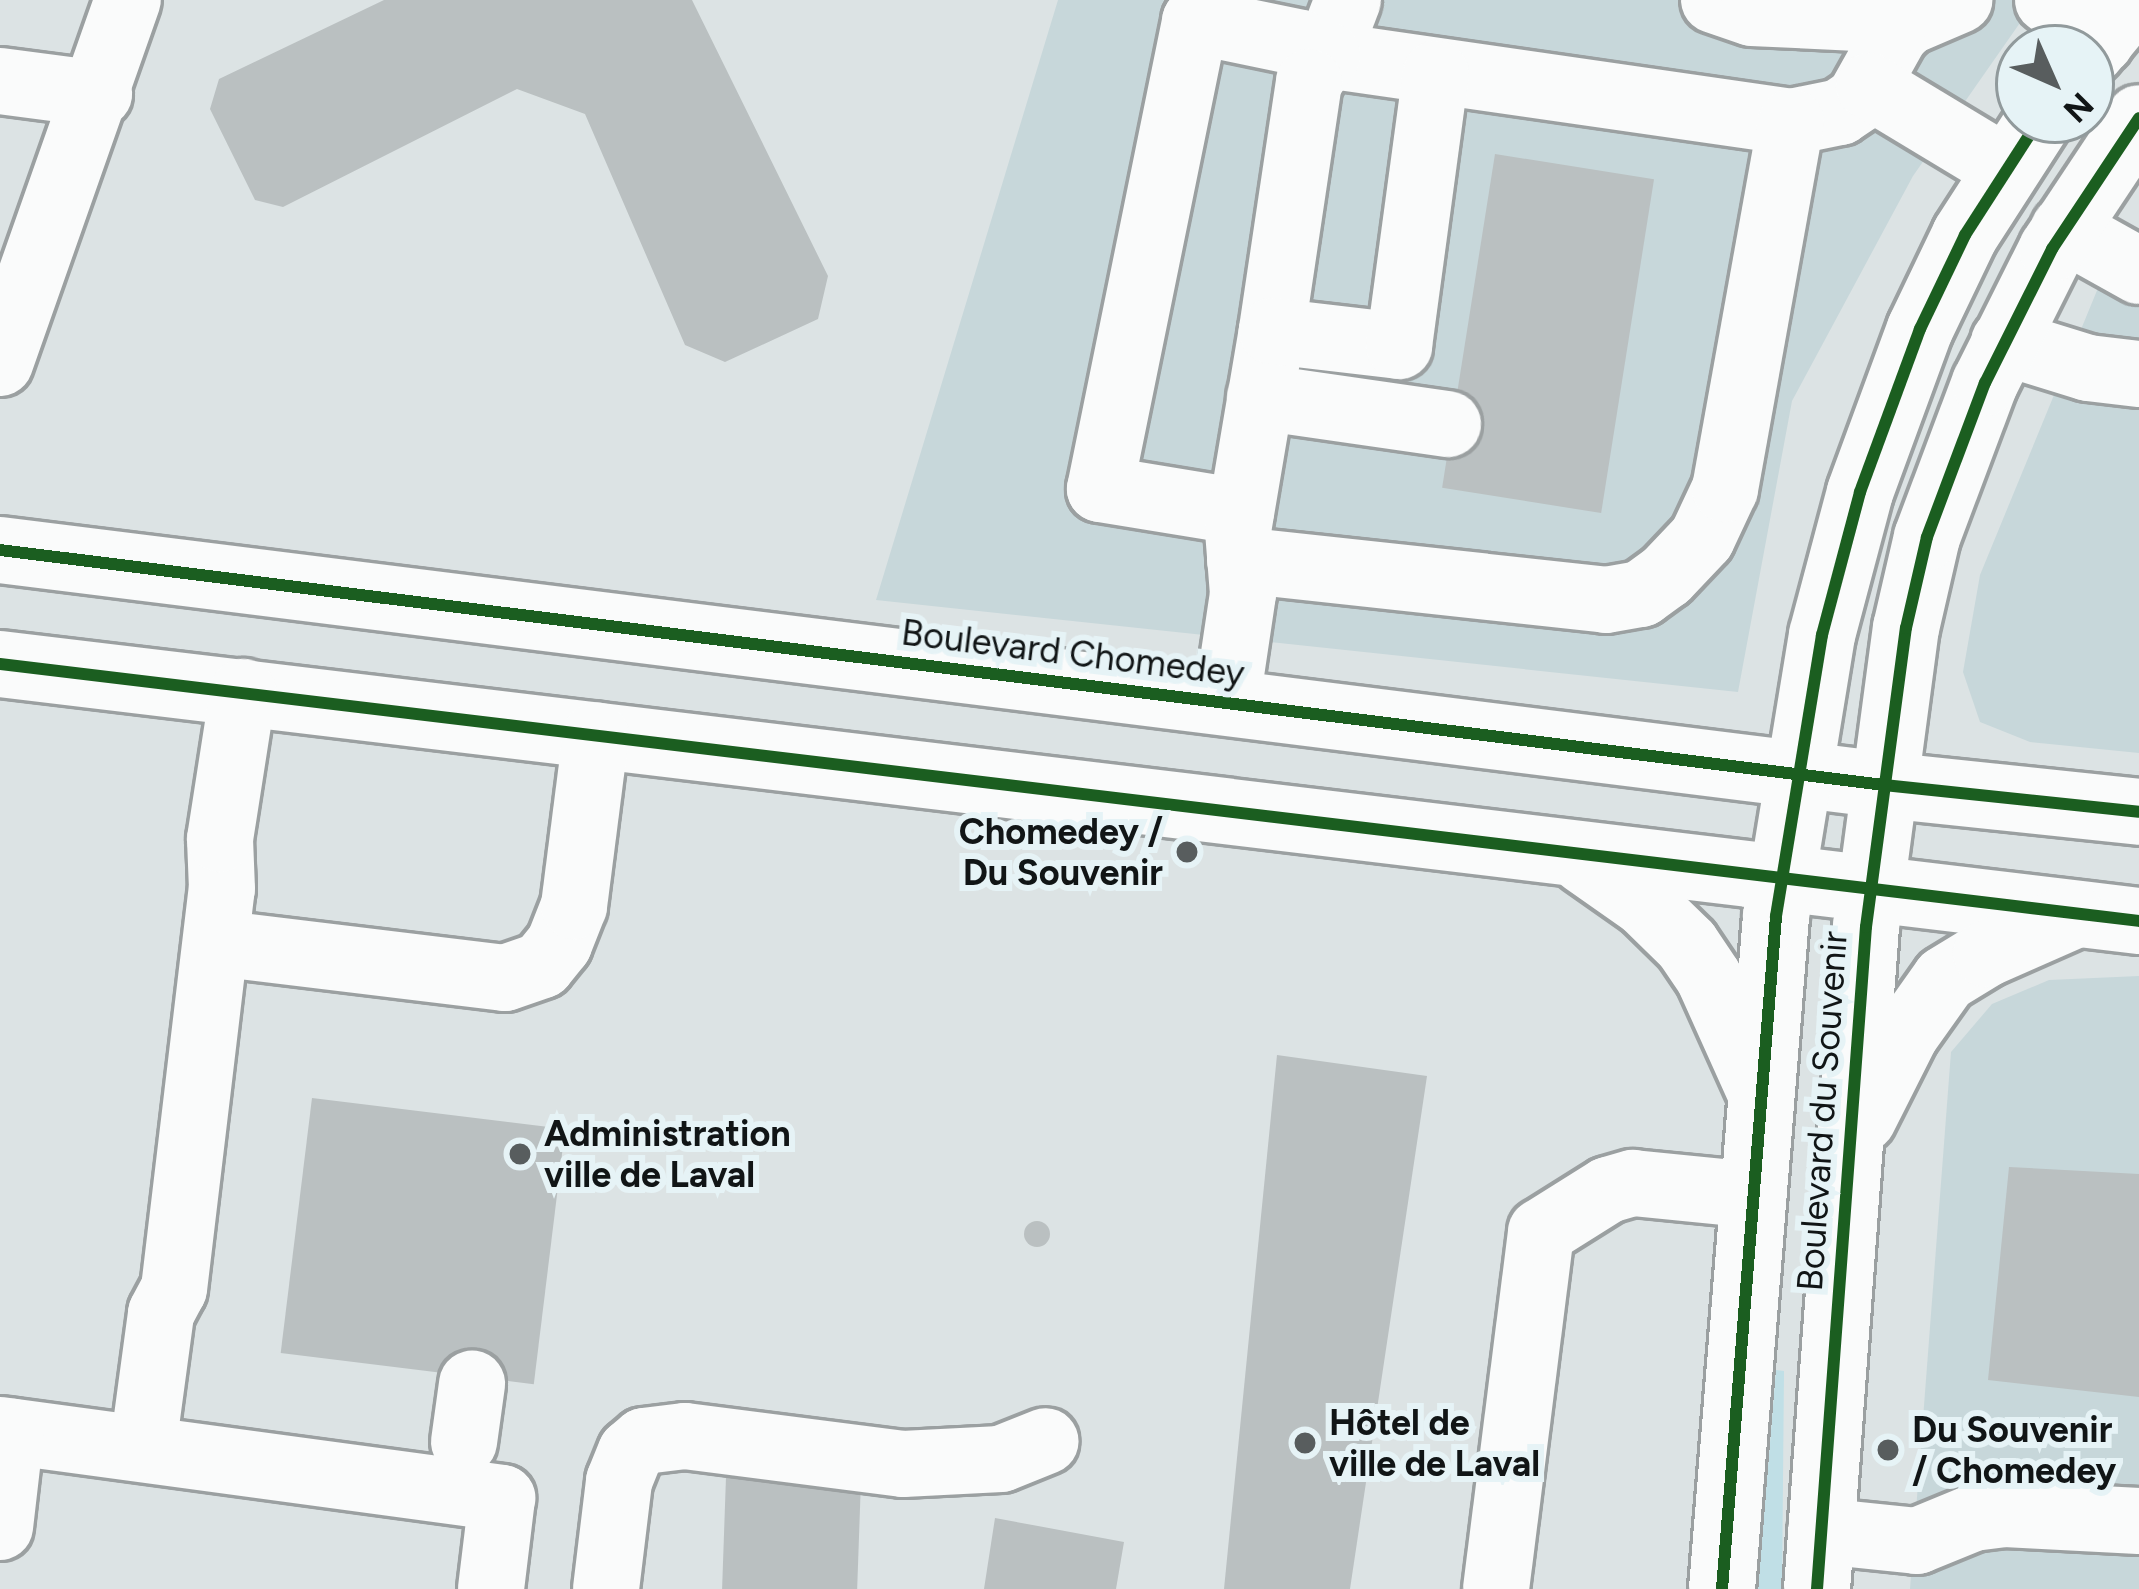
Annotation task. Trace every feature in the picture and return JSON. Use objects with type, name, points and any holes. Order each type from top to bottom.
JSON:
[{"type":"street","points":[[0,363],[99,94],[128,0]]},
{"type":"street","points":[[1714,0],[1753,13],[1858,18],[1881,62],[1995,128]]},
{"type":"street","points":[[1791,122],[1725,489],[1702,538],[1666,577],[1641,594],[1606,601],[1241,536],[1100,489],[1195,21],[1301,44],[1337,28],[1436,74],[1791,122],[1840,112],[1908,22],[1959,0]]},
{"type":"street","points":[[2048,0],[2094,24]]},
{"type":"street","points":[[1227,701],[1243,594],[1241,536],[1309,82],[1337,28]]},
{"type":"street","points":[[1271,331],[1399,346],[1436,74]]},
{"type":"street","points":[[0,81],[99,94]]},
{"type":"street","name":"Boulevard du Souvenir","points":[[1819,1560],[1871,890],[1902,648],[1927,537],[2004,342],[2064,229],[2139,118]]},
{"type":"street","name":"Boulevard du Souvenir","points":[[1722,1589],[1782,881],[1822,635],[1866,475],[1943,278],[2022,144]]},
{"type":"street","points":[[2064,229],[2139,271]]},
{"type":"street","points":[[2004,342],[2089,368],[2139,374]]},
{"type":"street","points":[[1260,397],[1448,424]]},
{"type":"street","name":"Boulevard Chomedey","points":[[0,550],[1884,785],[2139,812]]},
{"type":"street","points":[[0,664],[2139,921]]},
{"type":"street","points":[[143,1448],[161,1313],[174,1288],[222,889],[220,839],[243,692]]},
{"type":"street","points":[[216,943],[482,977],[506,978],[542,965],[559,944],[574,905],[596,735]]},
{"type":"street","points":[[1577,856],[1644,903],[1687,945],[1715,991],[1762,1096]]},
{"type":"street","points":[[1850,1144],[1906,1034],[1945,980],[1998,948],[2075,914]]},
{"type":"street","points":[[1496,1589],[1540,1232],[1608,1190],[1634,1183],[1652,1180],[1753,1195]]},
{"type":"street","points":[[380,1480],[468,1413],[506,1472],[491,1589]]},
{"type":"street","points":[[0,1527],[5,1431],[502,1498]]},
{"type":"street","points":[[606,1589],[619,1481],[631,1452],[644,1441],[686,1436],[903,1464],[1001,1460],[1046,1442]]},
{"type":"street","points":[[1819,1560],[1917,1540],[1973,1517],[2005,1514],[2139,1521]]},
{"type":"shaded area","points":[[1058,0],[2036,0],[2019,24],[1995,24],[1995,59],[1913,176],[1792,401],[1738,692],[876,600]]},
{"type":"shaded area","points":[[2139,235],[2139,753],[2030,742],[1980,722],[1963,672],[1980,575],[2119,237]]},
{"type":"shaded area","points":[[2139,976],[2139,1589],[1910,1589],[1951,1052],[1992,1004],[2049,980]]},
{"type":"shaded area","points":[[1776,1370],[1784,1371],[1782,1589],[1758,1589]]},
{"type":"building","points":[[384,0],[692,0],[828,276],[818,319],[725,362],[685,345],[585,114],[517,89],[283,207],[255,200],[210,109],[219,79]]},
{"type":"building","points":[[1495,154],[1654,179],[1601,513],[1442,488]]},
{"type":"building","name":"Hôtel de ville de Laval","points":[[1277,1055],[1427,1076],[1350,1589],[1224,1589]]},
{"type":"building","points":[[312,1098],[565,1129],[534,1384],[281,1353]]},
{"type":"building","points":[[2009,1167],[2139,1174],[2139,1397],[1988,1380]]},
{"type":"building","points":[[1037,1221],[1050,1234],[1037,1247],[1024,1234]]},
{"type":"building","points":[[726,1477],[861,1482],[857,1589],[722,1589]]},
{"type":"building","points":[[995,1518],[1124,1542],[1116,1589],[984,1589]]},
{"type":"cycle path","points":[[1817,1589],[1866,927],[1906,628],[1927,537],[1985,383],[2052,249],[2139,118]]},
{"type":"cycle path","points":[[1722,1589],[1776,916],[1822,635],[1860,492],[1920,329],[1965,235],[2024,144]]},
{"type":"cycle path","points":[[0,550],[1884,785],[2139,812]]},
{"type":"cycle path","points":[[0,664],[2139,921]]},
{"type":"place","name":"Chomedey / Du Souvenir","points":[[1187,852]]},
{"type":"place","name":"Administration ville de Laval","points":[[520,1154]]},
{"type":"place","name":"Hôtel de ville de Laval","points":[[1305,1443]]},
{"type":"place","name":"Du Souvenir / Chomedey","points":[[1888,1450]]}]
